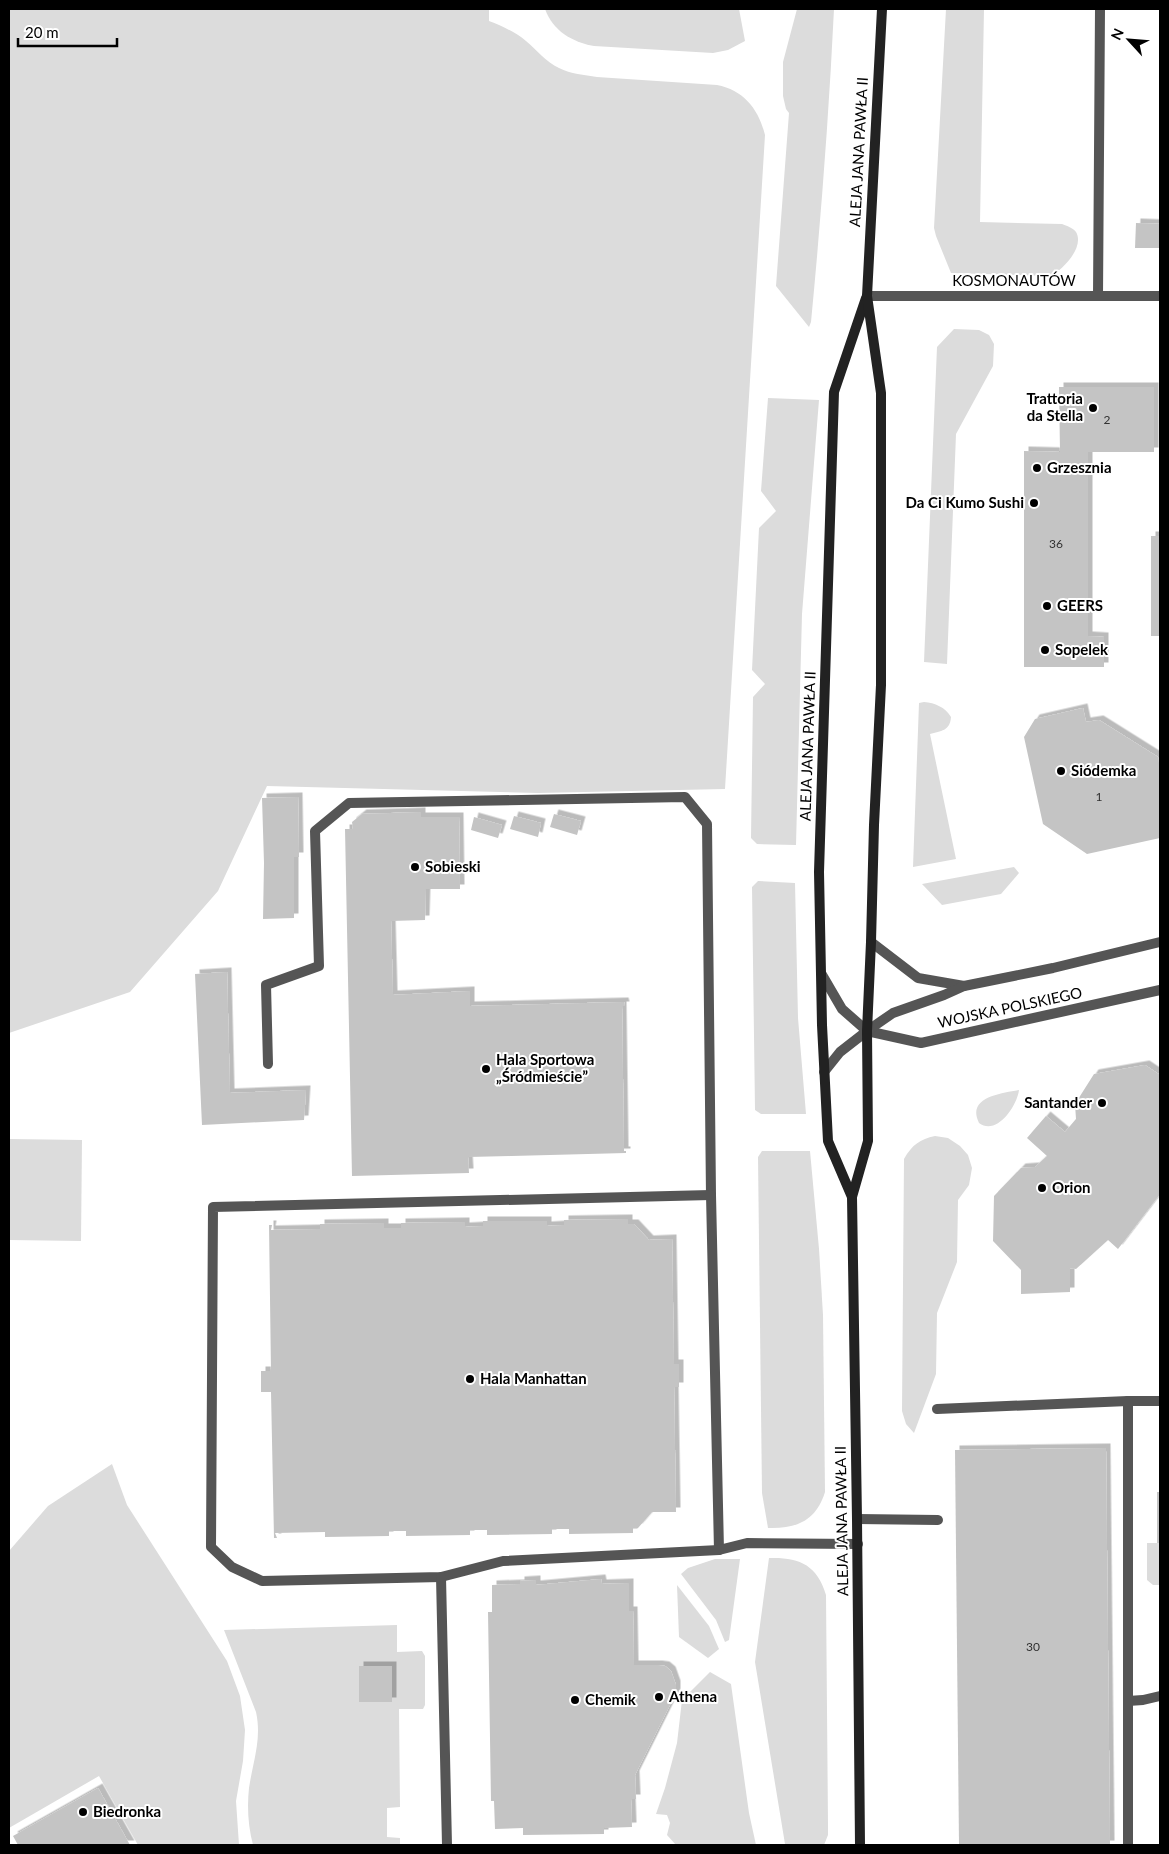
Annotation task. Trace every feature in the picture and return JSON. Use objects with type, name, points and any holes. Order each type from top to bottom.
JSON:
[{"type":"main road","name":"ALEJA JANA PAWŁA II","points":[[860,1845],[858,1519],[852,1196],[868,1141],[867,1030],[880,685],[882,394],[867,296],[882,9]]},
{"type":"main road","name":"ALEJA JANA PAWŁA II","points":[[852,1196],[828,1141],[824,1072],[819,872],[834,392],[867,296]]},
{"type":"street","points":[[1098,296],[1100,9]]},
{"type":"street","name":"KOSMONAUTÓW","points":[[867,296],[1160,296]]},
{"type":"street","points":[[268,1064],[266,985],[320,966],[315,831],[349,803],[685,797],[707,824],[711,1196],[719,1550]]},
{"type":"street","name":"WOJSKA POLSKIEGO","points":[[871,942],[918,978],[964,986]]},
{"type":"street","name":"WOJSKA POLSKIEGO","points":[[824,1072],[840,1052],[867,1030],[893,1013],[964,986],[1053,968],[1160,942]]},
{"type":"street","name":"WOJSKA POLSKIEGO","points":[[821,973],[842,1009],[867,1030],[921,1043],[1160,990]]},
{"type":"street","points":[[711,1196],[212,1207],[211,1547],[232,1567],[262,1581],[441,1577],[503,1561],[719,1550],[747,1543],[858,1544]]},
{"type":"street","points":[[937,1409],[1160,1401]]},
{"type":"street","points":[[1128,1402],[1128,1845]]},
{"type":"street","points":[[858,1519],[938,1520]]},
{"type":"street","points":[[441,1577],[447,1845]]},
{"type":"street","points":[[1128,1701],[1160,1696]]},
{"type":"shaded area","points":[[9,9],[489,9],[489,21],[517,35],[550,63],[564,70],[597,77],[717,85],[735,91],[749,102],[759,117],[765,135],[725,789],[538,793],[267,786],[218,891],[130,992],[9,1033]]},
{"type":"shaded area","points":[[545,9],[739,9],[745,41],[728,50],[713,53],[594,46],[578,42],[564,34],[553,24]]},
{"type":"shaded area","points":[[797,9],[834,9],[821,205],[811,322],[809,327],[776,286],[789,113],[783,96],[783,62]]},
{"type":"shaded area","points":[[946,9],[984,9],[980,222],[1062,224],[1073,229],[1078,238],[1075,251],[1066,264],[1050,276],[951,273],[936,236],[934,228]]},
{"type":"shaded area","points":[[954,329],[979,330],[989,335],[994,344],[993,366],[956,434],[947,664],[924,662],[937,347]]},
{"type":"shaded area","points":[[768,398],[819,400],[802,614],[796,845],[757,844],[751,838],[753,697],[765,684],[752,670],[759,528],[776,511],[761,491]]},
{"type":"shaded area","points":[[924,702],[939,706],[951,717],[947,728],[930,734],[956,859],[913,867],[919,703]]},
{"type":"shaded area","points":[[1014,867],[1019,873],[1001,894],[942,905],[922,884]]},
{"type":"shaded area","points":[[758,881],[795,883],[798,1018],[806,1114],[761,1114],[755,1110],[752,887]]},
{"type":"shaded area","points":[[1019,1090],[1010,1111],[999,1122],[993,1126],[979,1123],[976,1114],[977,1107],[981,1102],[995,1095]]},
{"type":"shaded area","points":[[935,1136],[948,1138],[960,1146],[968,1155],[972,1168],[969,1185],[958,1200],[957,1262],[937,1313],[936,1374],[914,1433],[906,1424],[902,1411],[904,1159],[917,1143]]},
{"type":"shaded area","points":[[9,1139],[82,1140],[81,1241],[9,1240]]},
{"type":"shaded area","points":[[762,1151],[810,1151],[823,1315],[825,1492],[816,1510],[804,1521],[796,1525],[778,1528],[768,1528],[762,1493],[758,1157]]},
{"type":"shaded area","points":[[112,1464],[127,1505],[227,1661],[240,1696],[245,1730],[243,1761],[236,1801],[239,1845],[138,1845],[99,1776],[9,1828],[9,1551],[48,1506]]},
{"type":"shaded area","points":[[1147,1543],[1160,1543],[1160,1585],[1153,1585],[1147,1580]]},
{"type":"shaded area","points":[[769,1558],[789,1559],[805,1564],[817,1576],[826,1595],[828,1835],[824,1845],[785,1845],[755,1662]]},
{"type":"shaded area","points":[[715,1559],[740,1559],[729,1640],[725,1642],[716,1620],[681,1574],[688,1568]]},
{"type":"shaded area","points":[[677,1585],[709,1626],[719,1649],[708,1658],[679,1637]]},
{"type":"shaded area","points":[[397,1625],[397,1652],[422,1651],[425,1656],[425,1705],[423,1709],[399,1709],[400,1807],[387,1808],[387,1837],[400,1838],[400,1845],[253,1845],[249,1824],[248,1802],[258,1722],[256,1712],[224,1630]]},
{"type":"shaded area","points":[[710,1672],[731,1684],[749,1813],[756,1845],[676,1845],[667,1835],[670,1823],[667,1815],[656,1814],[677,1743],[682,1700]]},
{"type":"building","points":[[1136,223],[1160,224],[1160,248],[1135,248]]},
{"type":"building","points":[[1059,387],[1154,387],[1154,452],[1088,452],[1088,636],[1104,637],[1104,667],[1024,667],[1024,451],[1060,452]]},
{"type":"building","points":[[1151,536],[1160,536],[1160,636],[1151,636]]},
{"type":"building","points":[[1083,708],[1086,722],[1099,720],[1158,757],[1160,769],[1160,838],[1087,854],[1043,824],[1024,737],[1035,719]]},
{"type":"building","points":[[298,797],[299,857],[294,857],[294,918],[263,919],[262,798]]},
{"type":"building","name":"Hala Sportowa „Śródmieście”","points":[[421,812],[421,817],[459,817],[460,889],[426,889],[425,920],[391,921],[393,995],[470,991],[470,1006],[624,1002],[625,1006],[622,1006],[624,1151],[626,1153],[468,1157],[469,1173],[352,1176],[345,829],[353,829],[352,822],[362,814]]},
{"type":"building","points":[[554,814],[581,821],[577,835],[550,827]]},
{"type":"building","points":[[514,816],[541,823],[538,837],[510,829]]},
{"type":"building","points":[[474,817],[502,825],[498,838],[471,830]]},
{"type":"building","points":[[227,972],[230,1093],[306,1090],[304,1120],[202,1125],[195,974]]},
{"type":"building","points":[[1145,1065],[1160,1075],[1160,1194],[1118,1249],[1108,1240],[1076,1269],[1070,1268],[1070,1292],[1021,1294],[1021,1270],[993,1241],[994,1196],[1021,1168],[1035,1167],[1047,1156],[1027,1138],[1046,1116],[1065,1132],[1076,1119],[1075,1104],[1094,1074]]},
{"type":"building","name":"Hala Manhattan","points":[[628,1219],[628,1224],[634,1224],[649,1240],[672,1239],[674,1364],[679,1364],[679,1387],[674,1387],[676,1512],[652,1512],[638,1528],[633,1528],[633,1533],[569,1534],[569,1529],[552,1529],[552,1534],[487,1535],[487,1530],[470,1530],[470,1535],[406,1536],[406,1531],[389,1531],[389,1536],[325,1537],[325,1532],[275,1533],[277,1538],[274,1538],[271,1392],[261,1392],[261,1371],[271,1371],[269,1225],[272,1225],[271,1230],[320,1229],[320,1224],[384,1223],[384,1228],[401,1228],[401,1223],[465,1222],[465,1227],[483,1226],[483,1221],[547,1221],[547,1226],[564,1225],[564,1220]]},
{"type":"building","points":[[1106,1448],[1110,1845],[959,1845],[955,1450]]},
{"type":"building","points":[[1157,1492],[1160,1492],[1160,1543],[1157,1543]]},
{"type":"building","points":[[601,1579],[602,1584],[629,1583],[629,1611],[633,1611],[634,1665],[665,1666],[671,1671],[676,1685],[676,1693],[635,1775],[636,1799],[631,1799],[632,1827],[604,1828],[604,1834],[523,1835],[523,1828],[495,1829],[494,1801],[491,1801],[488,1612],[492,1612],[492,1585],[520,1584],[520,1581],[536,1580],[536,1585]]},
{"type":"building","points":[[359,1666],[392,1666],[392,1702],[359,1702]]},
{"type":"building","name":"Biedronka","points":[[98,1788],[130,1845],[18,1845],[13,1836]]},
{"type":"place","name":"Trattoria da Stella","points":[[1093,408]]},
{"type":"place","name":"Grzesznia","points":[[1037,468]]},
{"type":"place","name":"Da Ci Kumo Sushi","points":[[1034,503]]},
{"type":"place","name":"GEERS","points":[[1047,606]]},
{"type":"place","name":"Sopelek","points":[[1045,650]]},
{"type":"place","name":"Siódemka","points":[[1061,771]]},
{"type":"place","name":"Sobieski","points":[[415,867]]},
{"type":"place","name":"Hala Sportowa „Śródmieście”","points":[[486,1069]]},
{"type":"place","name":"Santander","points":[[1102,1103]]},
{"type":"place","name":"Orion","points":[[1042,1188]]},
{"type":"place","name":"Hala Manhattan","points":[[470,1379]]},
{"type":"place","name":"Athena","points":[[659,1697]]},
{"type":"place","name":"Chemik","points":[[575,1700]]},
{"type":"place","name":"Biedronka","points":[[83,1812]]}]
